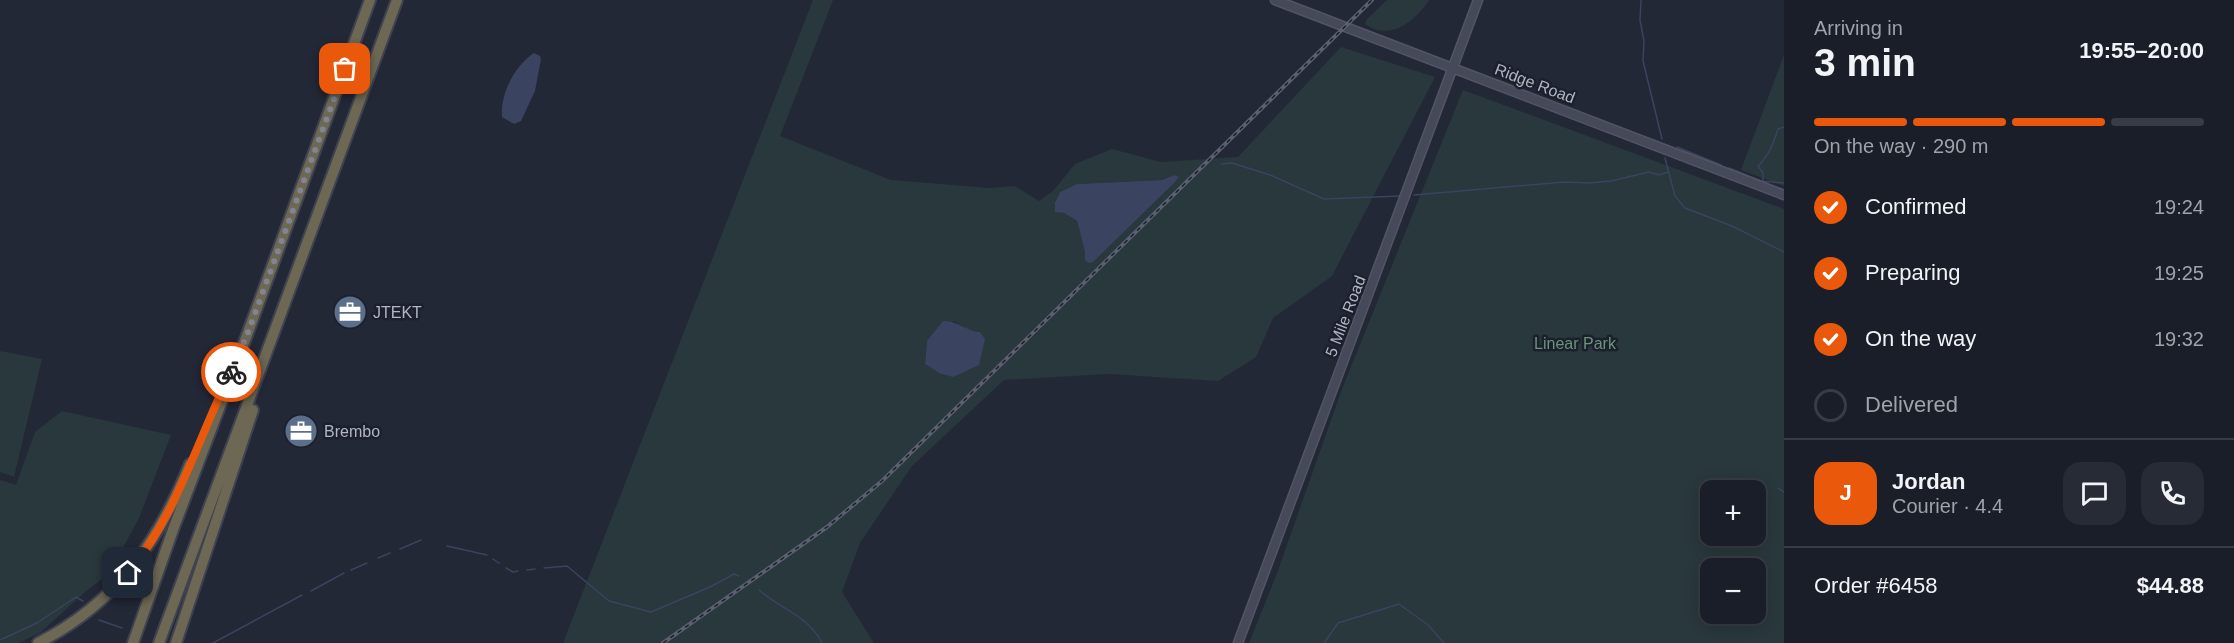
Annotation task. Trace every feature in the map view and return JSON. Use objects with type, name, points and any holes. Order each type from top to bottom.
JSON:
[{"type":"highway","points":[[133,643],[370,0]]},
{"type":"highway","points":[[159,643],[397,0]]},
{"type":"highway","points":[[176,643],[258,395],[273,338]]},
{"type":"highway","points":[[38,643],[55,634],[102,599],[143,555],[178,495],[216,401],[240,355]]},
{"type":"street","name":"Ridge Road","points":[[1275,0],[1784,195]]},
{"type":"street","name":"5 Mile Road","points":[[1238,643],[1478,0]]},
{"type":"green space","points":[[813,0],[833,0],[780,136],[891,180],[990,188],[1015,186],[1039,201],[1053,191],[1075,164],[1112,149],[1161,162],[1238,157],[1341,47],[1435,77],[1332,276],[1273,318],[1256,357],[1218,381],[1109,374],[1004,380],[912,466],[860,543],[842,592],[874,643],[563,643]],"holes":[[[1174,175],[1174,183],[1085,260],[1077,221],[1064,213],[1055,211],[1055,201],[1060,192],[1077,184],[1162,180]],[[954,321],[967,329],[980,332],[939,373],[925,364],[927,341]]]},
{"type":"green space","points":[[1387,0],[1429,0],[1417,15],[1401,27],[1383,31],[1365,24],[1367,19]]},
{"type":"green space","points":[[1784,55],[1784,186],[1741,170]]},
{"type":"green space","name":"Linear Park","points":[[1463,90],[1784,209],[1784,643],[1249,643],[1276,576],[1342,389]]},
{"type":"green space","points":[[0,351],[42,359],[14,477],[0,472]]},
{"type":"green space","points":[[62,411],[171,435],[139,518],[109,574],[86,591],[40,633],[18,643],[0,643],[0,480],[16,485],[35,432]]},
{"type":"water","points":[[534,53],[541,59],[535,91],[521,121],[514,124],[502,117],[503,99],[515,72]]},
{"type":"water","points":[[1174,175],[1179,177],[1174,183],[1093,262],[1089,263],[1085,260],[1077,221],[1064,213],[1055,212],[1055,202],[1060,192],[1077,184],[1162,180]]},
{"type":"water","points":[[943,321],[953,322],[980,332],[985,339],[979,365],[953,377],[939,373],[925,364],[927,341]]},
{"type":"waterway","points":[[1641,0],[1643,61],[1662,139]]},
{"type":"waterway","points":[[1763,181],[1763,173],[1758,166],[1773,144],[1778,129],[1784,127]]},
{"type":"waterway","points":[[1677,147],[1721,165]]},
{"type":"waterway","points":[[1665,158],[1675,196],[1685,208],[1732,226],[1784,252]]},
{"type":"waterway","points":[[1221,164],[1232,163],[1270,175],[1324,199],[1400,196]]},
{"type":"waterway","points":[[1729,168],[1761,181],[1784,183]]},
{"type":"waterway","points":[[1414,195],[1564,182],[1589,183],[1611,181],[1649,172],[1659,175],[1668,172]]},
{"type":"waterway","points":[[1778,488],[1784,492]]},
{"type":"waterway","points":[[400,549],[421,540]]},
{"type":"waterway","points":[[447,546],[487,555]]},
{"type":"waterway","points":[[378,558],[390,553]]},
{"type":"waterway","points":[[493,559],[499,563]]},
{"type":"waterway","points":[[351,570],[367,563]]},
{"type":"waterway","points":[[544,568],[567,566],[609,601],[651,612],[710,587],[734,574],[739,576]]},
{"type":"waterway","points":[[506,568],[513,572],[518,571]]},
{"type":"waterway","points":[[527,570],[535,569]]},
{"type":"waterway","points":[[311,591],[344,573]]},
{"type":"waterway","points":[[759,590],[802,619],[822,643]]},
{"type":"waterway","points":[[213,643],[302,595]]},
{"type":"waterway","points":[[0,640],[37,623],[76,597],[83,601]]},
{"type":"waterway","points":[[1324,643],[1338,623],[1399,604],[1428,625],[1444,643]]},
{"type":"waterway","points":[[99,620],[122,628]]},
{"type":"railway","points":[[663,643],[827,527],[882,481],[1372,0]]},
{"type":"way so far","points":[[231,372],[240,355],[345,69]]},
{"type":"place","name":"JTEKT","points":[[350,312]]},
{"type":"place","name":"Brembo","points":[[301,431]]},
{"type":"route","points":[[128,573],[152,542],[178,495],[216,401],[231,372]]}]
